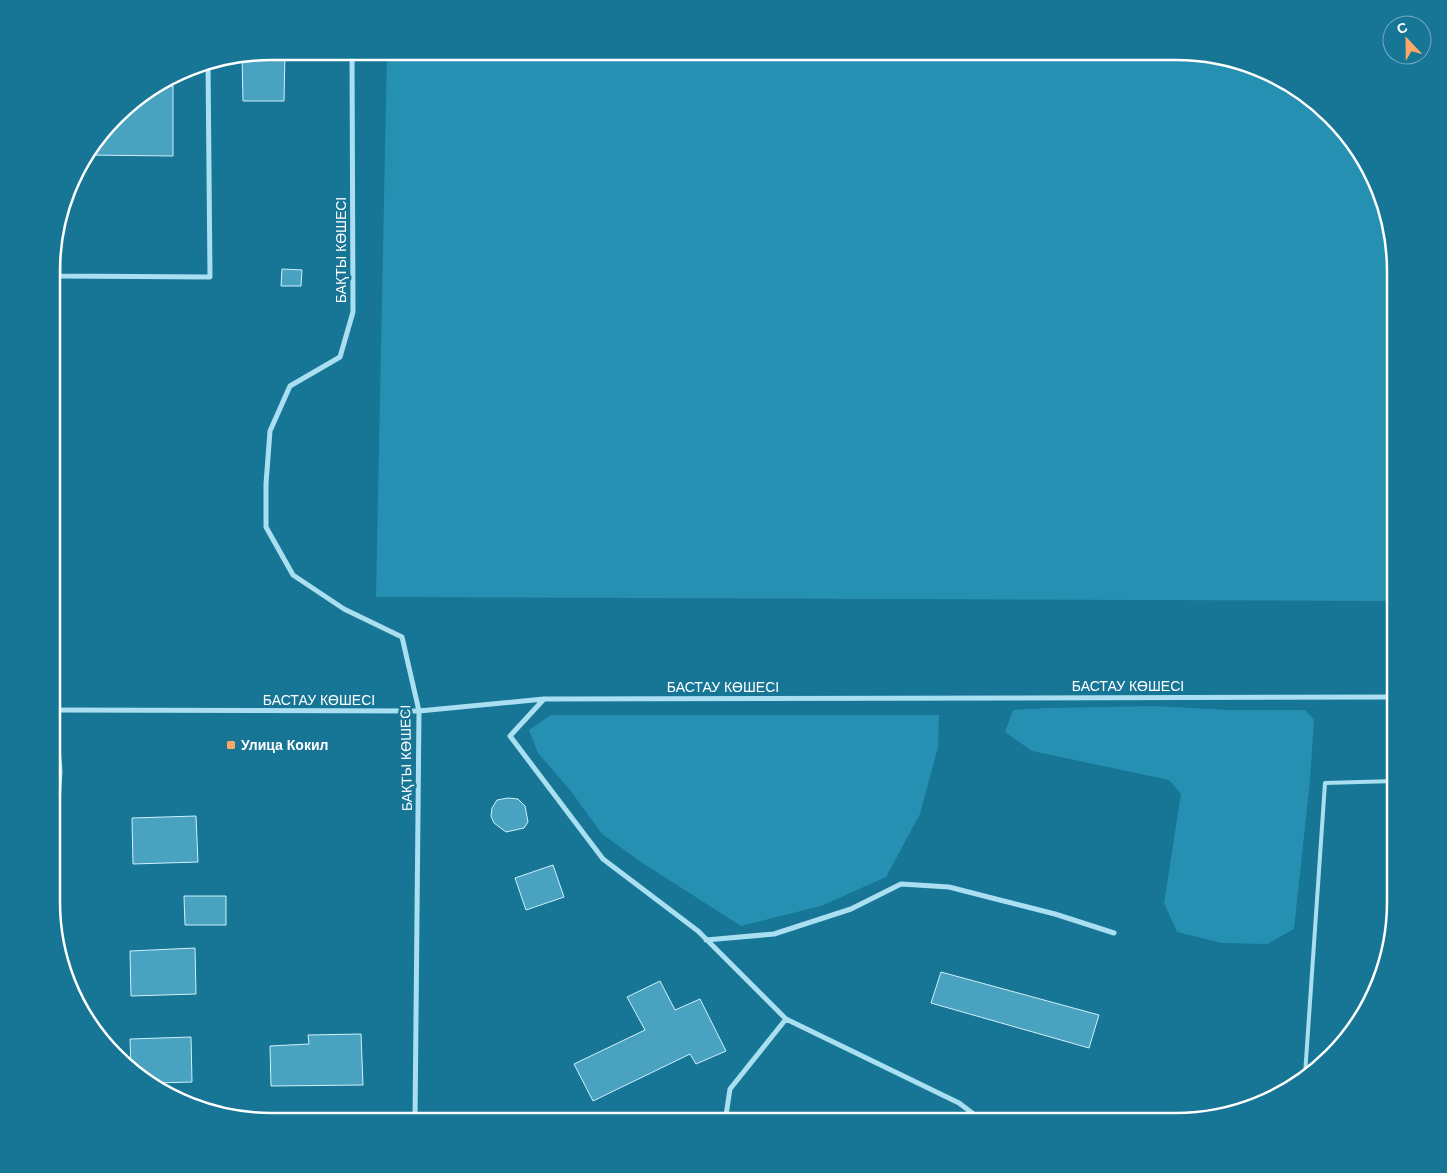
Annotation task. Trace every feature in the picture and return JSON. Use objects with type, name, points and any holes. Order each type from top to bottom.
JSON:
[{"type":"street","name":"БАҚТЫ КӨШЕСІ","points":[[352,60],[353,312],[340,357],[290,386],[270,431],[266,484],[266,527],[293,575],[344,609],[402,637],[419,711],[415,1113]]},
{"type":"street","points":[[60,276],[210,277],[208,69]]},
{"type":"street","name":"БАСТАУ КӨШЕСІ","points":[[60,710],[419,711],[544,699],[1387,696]]},
{"type":"street","points":[[544,699],[510,736],[602,859],[690,925],[786,1020],[959,1103],[972,1113]]},
{"type":"street","points":[[706,940],[774,934],[851,909],[901,884],[949,887],[1055,914],[1114,933]]},
{"type":"street","points":[[726,1113],[730,1089],[786,1020]]},
{"type":"lane","points":[[1305,1069],[1325,783],[1387,781]]},
{"type":"shaded area","points":[[387,60],[1190,60],[1244,71],[1270,82],[1293,95],[1315,112],[1335,132],[1359,165],[1371,190],[1380,216],[1387,257],[1387,601],[376,597]]},
{"type":"shaded area","points":[[1156,706],[1228,710],[1305,710],[1314,720],[1310,780],[1294,929],[1267,944],[1222,943],[1177,932],[1164,903],[1181,794],[1169,780],[1032,751],[1005,732],[1013,710]]},
{"type":"shaded area","points":[[551,715],[939,715],[938,747],[920,814],[886,877],[821,906],[741,926],[641,862],[602,834],[570,790],[538,753],[529,730]]},
{"type":"building","points":[[285,60],[284,101],[243,101],[242,62]]},
{"type":"building","points":[[173,86],[173,156],[94,155],[112,132],[132,112],[165,88]]},
{"type":"building","points":[[282,269],[302,270],[301,286],[281,286]]},
{"type":"building","points":[[518,799],[525,806],[528,822],[524,828],[506,832],[494,823],[491,816],[492,808],[497,800]]},
{"type":"building","points":[[196,816],[198,862],[133,864],[132,818]]},
{"type":"building","points":[[553,865],[564,897],[526,910],[515,878]]},
{"type":"building","points":[[184,896],[226,896],[226,925],[185,925]]},
{"type":"building","points":[[195,948],[196,994],[131,996],[130,951]]},
{"type":"building","points":[[941,972],[1099,1015],[1089,1048],[931,1003]]},
{"type":"building","points":[[660,981],[675,1010],[700,999],[726,1051],[696,1064],[690,1054],[593,1101],[574,1064],[645,1030],[627,997]]},
{"type":"building","points":[[361,1034],[363,1085],[271,1086],[270,1046],[309,1044],[308,1035]]},
{"type":"building","points":[[191,1037],[192,1082],[162,1083],[154,1078],[131,1060],[130,1039]]},
{"type":"place","name":"Улица Кокил","points":[[231,745]]}]
